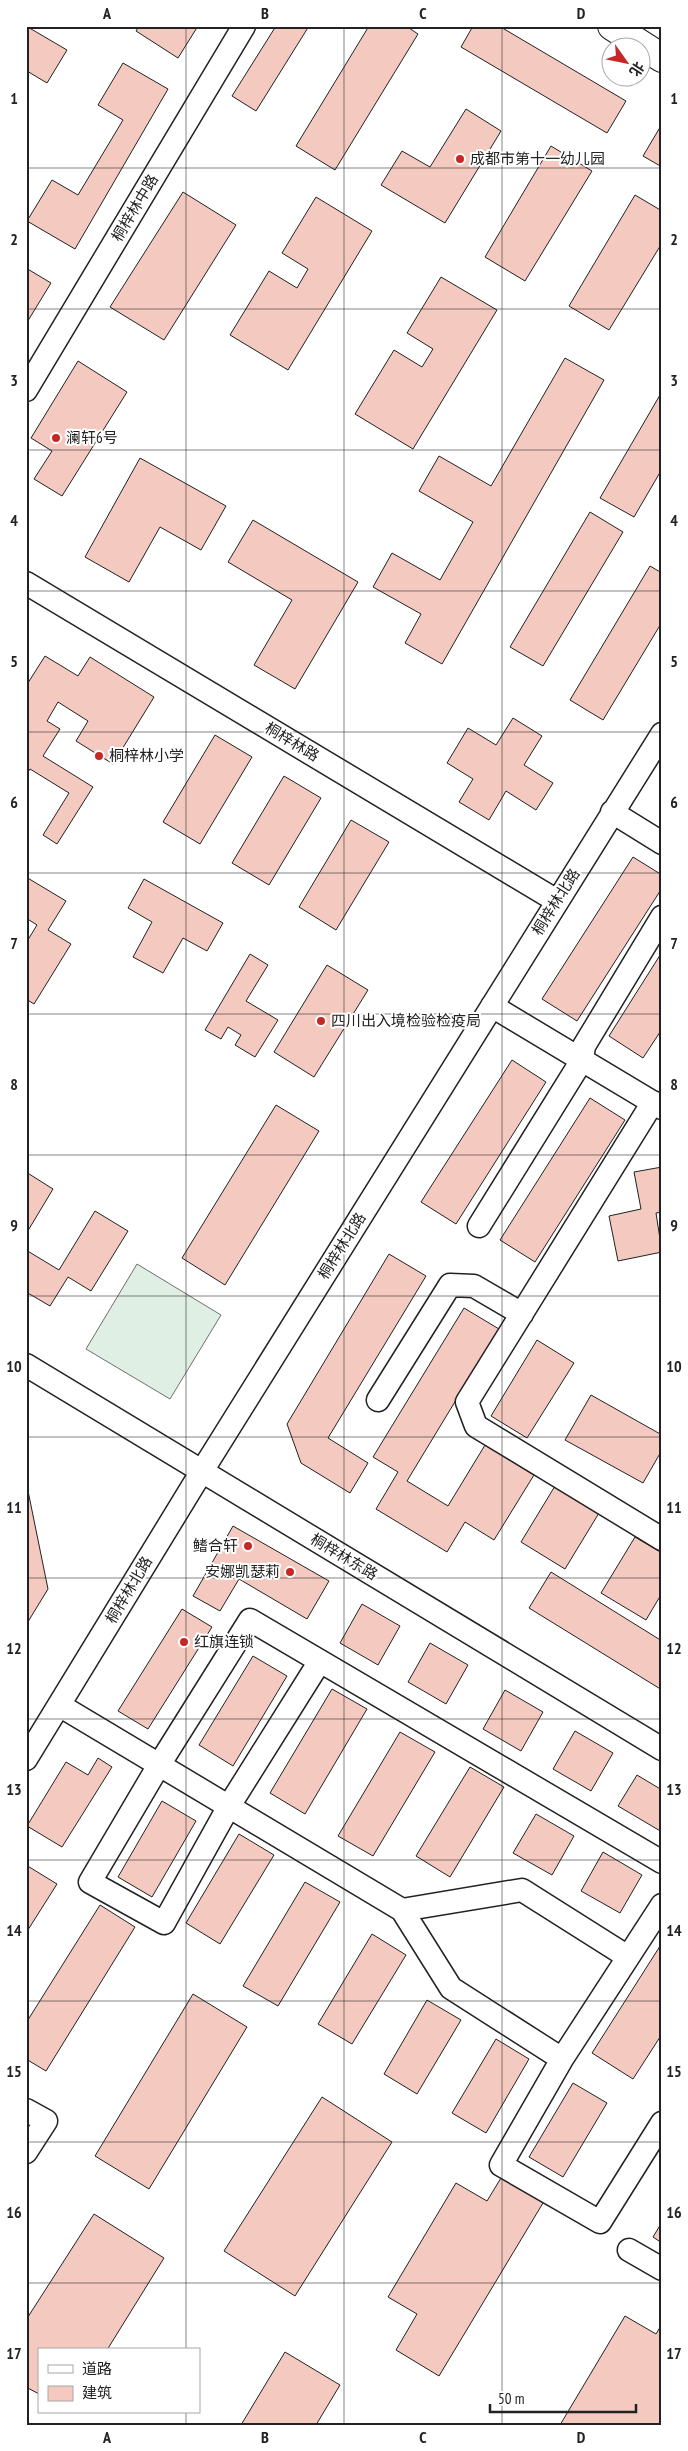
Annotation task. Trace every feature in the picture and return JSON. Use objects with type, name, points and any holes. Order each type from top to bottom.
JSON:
[{"type":"main road","points":[[612,26],[662,58]]},
{"type":"street","name":"桐梓林中路","points":[[26,390],[244,26]]},
{"type":"street","name":"桐梓林路","points":[[26,584],[557,901]]},
{"type":"street","name":"桐梓林北路","points":[[26,1759],[202,1471],[662,734]]},
{"type":"street","points":[[612,812],[662,843]]},
{"type":"street","points":[[479,1226],[582,1060],[584,1046],[662,918]]},
{"type":"street","points":[[492,1006],[657,1105],[467,1402],[476,1426],[662,1539]]},
{"type":"street","points":[[378,1400],[450,1285],[474,1286],[522,1314]]},
{"type":"street","name":"桐梓林东路","points":[[26,1364],[662,1749]]},
{"type":"street","points":[[320,1661],[229,1806],[164,1923],[90,1882],[159,1765],[250,1620],[320,1661],[662,1862]]},
{"type":"street","points":[[59,1705],[402,1910],[451,1988],[562,2059]]},
{"type":"street","points":[[402,1910],[522,1890],[628,1957]]},
{"type":"street","points":[[662,1904],[562,2059],[501,2165],[600,2222],[662,2122]]},
{"type":"street","points":[[26,2110],[46,2121],[26,2152]]},
{"type":"street","points":[[629,2250],[662,2269]]},
{"type":"green space","points":[[137,1264],[221,1315],[170,1399],[86,1349]]},
{"type":"building","points":[[26,26],[67,50],[47,83],[27,71],[26,73]]},
{"type":"building","points":[[139,26],[198,26],[178,58],[136,31]]},
{"type":"building","points":[[276,26],[309,26],[256,111],[232,96]]},
{"type":"building","points":[[369,26],[406,26],[418,34],[335,170],[296,146]]},
{"type":"building","points":[[473,26],[499,26],[600,86],[600,88],[604,88],[626,101],[607,133],[461,47]]},
{"type":"building","points":[[123,63],[168,89],[75,249],[27,221],[52,180],[78,195],[123,120],[98,105]]},
{"type":"building","name":"成都市第十一幼儿园","points":[[466,109],[501,131],[445,223],[381,185],[402,151],[430,167]]},
{"type":"building","points":[[662,124],[662,167],[643,156]]},
{"type":"building","points":[[551,146],[592,171],[525,281],[485,257]]},
{"type":"building","points":[[183,192],[236,225],[164,340],[110,307]]},
{"type":"building","points":[[635,195],[662,211],[662,243],[609,330],[569,306]]},
{"type":"building","points":[[316,197],[372,231],[288,370],[230,335],[269,271],[297,288],[308,269],[282,253]]},
{"type":"building","points":[[26,268],[51,283],[26,324]]},
{"type":"building","points":[[441,277],[497,310],[413,449],[355,414],[394,350],[422,367],[433,349],[407,333]]},
{"type":"building","points":[[565,358],[604,380],[442,664],[405,643],[421,614],[373,587],[392,553],[440,580],[473,522],[419,491],[439,456],[491,486]]},
{"type":"building","points":[[78,361],[127,392],[62,496],[34,479],[52,451],[31,438]]},
{"type":"building","points":[[660,395],[662,396],[662,469],[634,517],[600,498]]},
{"type":"building","points":[[140,458],[226,506],[201,550],[160,527],[129,582],[85,557]]},
{"type":"building","points":[[590,512],[623,532],[543,666],[510,647]]},
{"type":"building","points":[[253,520],[358,582],[295,689],[254,665],[292,600],[228,562]]},
{"type":"building","points":[[650,566],[662,573],[662,622],[603,720],[570,700]]},
{"type":"building","points":[[45,656],[78,676],[90,657],[154,697],[113,764],[76,741],[88,721],[58,702],[47,721],[60,729],[43,756],[93,787],[57,844],[43,835],[69,793],[30,769],[26,775],[26,686]]},
{"type":"building","points":[[513,718],[542,736],[524,765],[553,783],[536,810],[506,791],[489,820],[459,802],[473,779],[447,763],[468,728],[496,745]]},
{"type":"building","points":[[215,735],[252,757],[200,844],[163,822]]},
{"type":"building","points":[[284,776],[321,798],[269,885],[232,863]]},
{"type":"building","points":[[351,820],[389,842],[336,930],[299,907]]},
{"type":"building","points":[[633,857],[662,875],[662,888],[577,1021],[542,999]]},
{"type":"building","points":[[26,877],[66,901],[48,930],[71,944],[34,1004],[26,999],[26,943],[37,925],[26,918]]},
{"type":"building","points":[[144,879],[223,923],[207,951],[183,938],[163,973],[133,957],[152,922],[128,908]]},
{"type":"building","points":[[662,952],[662,1029],[643,1058],[609,1036]]},
{"type":"building","points":[[250,954],[268,965],[246,1001],[278,1020],[255,1057],[235,1045],[241,1035],[228,1027],[221,1039],[205,1030]]},
{"type":"building","name":"四川出入境检验检疫局","points":[[327,965],[368,990],[314,1077],[274,1052]]},
{"type":"building","points":[[512,1060],[546,1082],[456,1224],[421,1202]]},
{"type":"building","points":[[590,1098],[625,1120],[535,1262],[500,1240]]},
{"type":"building","points":[[276,1105],[319,1131],[225,1285],[182,1258]]},
{"type":"building","points":[[662,1167],[662,1212],[656,1213],[662,1252],[618,1261],[609,1216],[641,1209],[634,1172]]},
{"type":"building","points":[[26,1172],[53,1189],[26,1234]]},
{"type":"building","points":[[95,1211],[128,1231],[91,1291],[68,1277],[50,1306],[26,1292],[26,1250],[59,1270]]},
{"type":"building","points":[[389,1254],[426,1276],[328,1438],[368,1463],[350,1493],[301,1463],[287,1424]]},
{"type":"building","points":[[464,1308],[499,1329],[407,1481],[448,1506],[485,1445],[534,1475],[494,1540],[465,1522],[447,1552],[376,1509],[398,1472],[373,1457]]},
{"type":"building","points":[[537,1340],[574,1363],[527,1438],[491,1416]]},
{"type":"building","points":[[591,1395],[662,1435],[662,1450],[643,1483],[565,1440]]},
{"type":"building","points":[[26,1481],[48,1589],[26,1625]]},
{"type":"building","points":[[555,1486],[599,1513],[565,1569],[521,1542]]},
{"type":"building","points":[[233,1526],[329,1581],[307,1619],[239,1579],[220,1611],[193,1596]]},
{"type":"building","points":[[635,1537],[662,1553],[662,1593],[646,1620],[601,1593]]},
{"type":"building","points":[[551,1572],[662,1641],[662,1690],[529,1608]]},
{"type":"building","points":[[362,1604],[400,1626],[378,1665],[340,1643]]},
{"type":"building","points":[[182,1609],[212,1627],[148,1729],[118,1711]]},
{"type":"building","points":[[430,1643],[468,1665],[446,1704],[408,1682]]},
{"type":"building","points":[[253,1656],[287,1676],[233,1766],[199,1745]]},
{"type":"building","points":[[332,1689],[367,1709],[305,1814],[270,1793]]},
{"type":"building","points":[[505,1690],[543,1712],[521,1751],[483,1729]]},
{"type":"building","points":[[575,1731],[613,1753],[591,1791],[553,1769]]},
{"type":"building","points":[[400,1732],[435,1752],[373,1856],[338,1836]]},
{"type":"building","points":[[98,1758],[112,1767],[62,1847],[27,1826],[66,1762],[88,1775]]},
{"type":"building","points":[[470,1767],[504,1787],[450,1877],[416,1856]]},
{"type":"building","points":[[637,1775],[662,1790],[662,1832],[618,1806]]},
{"type":"building","points":[[162,1801],[196,1821],[152,1897],[118,1877]]},
{"type":"building","points":[[536,1814],[574,1836],[552,1875],[513,1853]]},
{"type":"building","points":[[239,1834],[274,1855],[220,1944],[186,1923]]},
{"type":"building","points":[[603,1852],[642,1875],[620,1913],[581,1891]]},
{"type":"building","points":[[26,1865],[57,1884],[26,1933]]},
{"type":"building","points":[[305,1882],[340,1902],[278,2006],[243,1986]]},
{"type":"building","points":[[100,1905],[135,1927],[46,2071],[26,2059],[26,2023]]},
{"type":"building","points":[[372,1934],[406,1955],[352,2044],[318,2024]]},
{"type":"building","points":[[662,1943],[662,2034],[633,2079],[592,2053]]},
{"type":"building","points":[[193,1994],[247,2027],[149,2189],[95,2156]]},
{"type":"building","points":[[427,2000],[461,2020],[417,2094],[384,2074]]},
{"type":"building","points":[[496,2039],[529,2059],[486,2133],[452,2113]]},
{"type":"building","points":[[573,2083],[607,2103],[563,2177],[529,2157]]},
{"type":"building","points":[[322,2097],[392,2142],[295,2296],[224,2251]]},
{"type":"building","points":[[504,2173],[546,2198],[439,2376],[396,2350],[417,2314],[388,2297],[456,2183],[487,2201]]},
{"type":"building","points":[[94,2214],[164,2258],[108,2348],[38,2348],[38,2393],[26,2387],[26,2320]]},
{"type":"building","points":[[662,2222],[662,2243],[653,2237]]},
{"type":"building","points":[[625,2316],[656,2334],[662,2324],[662,2419],[658,2425],[560,2425]]},
{"type":"building","points":[[285,2352],[340,2385],[316,2425],[241,2425]]},
{"type":"place","name":"成都市第十一幼儿园","points":[[460,159]]},
{"type":"place","name":"澜轩6号","points":[[56,438]]},
{"type":"place","name":"桐梓林小学","points":[[99,756]]},
{"type":"place","name":"四川出入境检验检疫局","points":[[321,1021]]},
{"type":"place","name":"鳍合轩","points":[[248,1546]]},
{"type":"place","name":"安娜凯瑟莉","points":[[290,1572]]},
{"type":"place","name":"红旗连锁","points":[[184,1642]]}]
